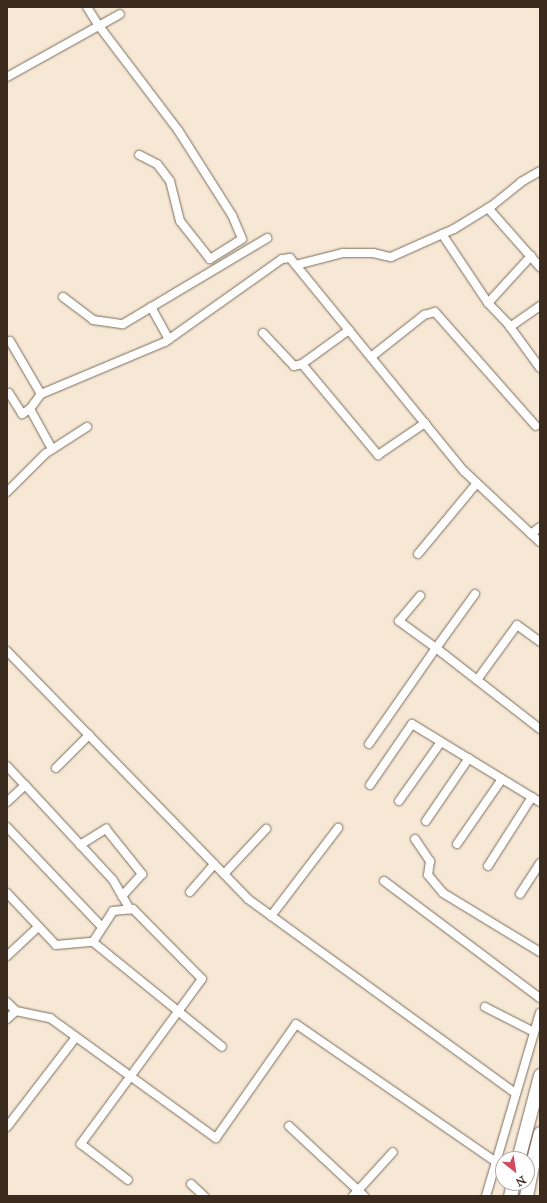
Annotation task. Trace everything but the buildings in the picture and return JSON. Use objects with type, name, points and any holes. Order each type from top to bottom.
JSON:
[{"type":"main road","points":[[520,1151],[540,1075]]},
{"type":"main road","points":[[534,1151],[540,1133]]},
{"type":"street","points":[[87,7],[99,26],[178,130],[232,215],[242,239],[210,259],[180,221],[170,181],[157,164],[139,155]]},
{"type":"street","points":[[7,77],[120,14]]},
{"type":"street","points":[[296,265],[343,253],[373,253],[391,257],[442,234],[488,208],[521,182],[540,171]]},
{"type":"street","points":[[488,208],[540,268]]},
{"type":"street","points":[[442,234],[488,303],[510,327],[540,368]]},
{"type":"street","points":[[63,297],[93,320],[123,324],[267,238]]},
{"type":"street","points":[[488,303],[531,256]]},
{"type":"street","points":[[9,393],[22,414],[30,409],[41,394],[169,339],[282,259],[290,258],[464,471],[540,542]]},
{"type":"street","points":[[510,327],[540,306]]},
{"type":"street","points":[[151,307],[169,339]]},
{"type":"street","points":[[371,357],[424,315],[435,312],[536,426]]},
{"type":"street","points":[[263,333],[294,366],[302,364],[349,330]]},
{"type":"street","points":[[10,341],[41,394]]},
{"type":"street","points":[[302,364],[378,455],[425,422]]},
{"type":"street","points":[[30,409],[52,449]]},
{"type":"street","points":[[7,492],[45,454],[87,427]]},
{"type":"street","points":[[418,554],[477,483]]},
{"type":"street","points":[[531,534],[540,527]]},
{"type":"street","points":[[369,744],[474,594]]},
{"type":"street","points":[[420,596],[399,621],[540,729]]},
{"type":"street","points":[[477,680],[517,626],[540,642]]},
{"type":"street","points":[[7,651],[248,899],[516,1094]]},
{"type":"street","points":[[370,785],[412,724],[540,802]]},
{"type":"street","points":[[56,768],[89,735]]},
{"type":"street","points":[[399,801],[442,742]]},
{"type":"street","points":[[426,821],[469,758]]},
{"type":"street","points":[[7,766],[113,880],[130,909]]},
{"type":"street","points":[[457,844],[502,779]]},
{"type":"street","points":[[7,802],[25,785]]},
{"type":"street","points":[[488,866],[532,797]]},
{"type":"street","points":[[7,827],[102,927]]},
{"type":"street","points":[[271,916],[338,828]]},
{"type":"street","points":[[80,845],[106,829],[142,874],[122,896]]},
{"type":"street","points":[[224,874],[266,829]]},
{"type":"street","points":[[415,839],[430,861],[428,875],[443,893],[540,952]]},
{"type":"street","points":[[520,894],[540,863]]},
{"type":"street","points":[[190,892],[214,864]]},
{"type":"street","points":[[384,881],[540,998]]},
{"type":"street","points":[[7,893],[56,945],[93,942],[222,1047]]},
{"type":"street","points":[[93,942],[113,911],[133,909],[202,979],[81,1144],[128,1180]]},
{"type":"street","points":[[7,956],[38,927]]},
{"type":"street","points":[[7,1002],[16,1011],[50,1018],[216,1138],[296,1024],[495,1161]]},
{"type":"street","points":[[485,1006],[534,1032]]},
{"type":"street","points":[[7,1019],[16,1011]]},
{"type":"street","points":[[499,1151],[540,1013]]},
{"type":"street","points":[[7,1127],[76,1037]]},
{"type":"street","points":[[289,1126],[358,1194],[393,1152]]},
{"type":"street","points":[[486,1196],[495,1165]]},
{"type":"street","points":[[191,1184],[204,1196]]}]
